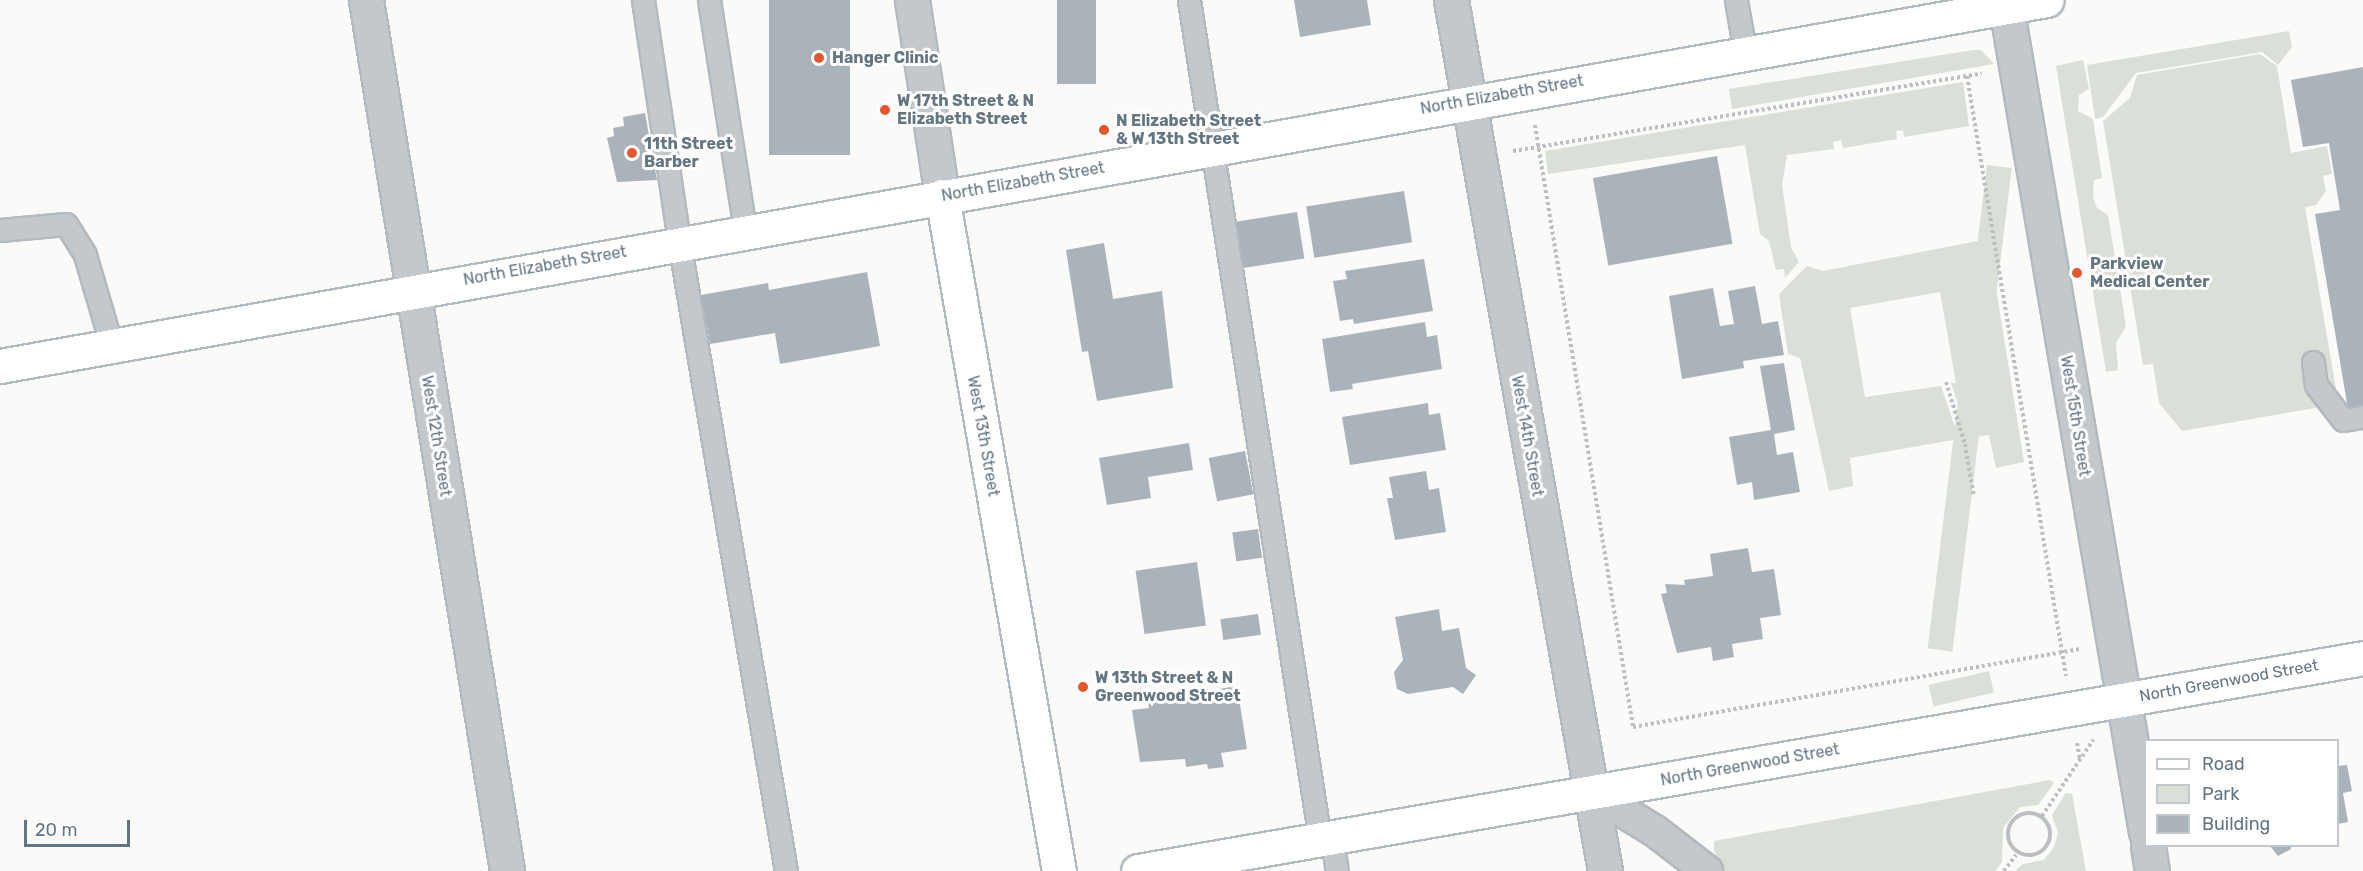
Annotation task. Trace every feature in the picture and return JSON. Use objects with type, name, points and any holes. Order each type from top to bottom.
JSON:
[{"type":"main road","name":"North Elizabeth Street","points":[[0,366],[679,241],[1745,52],[2006,3],[2047,0]]},
{"type":"main road","name":"West 13th Street","points":[[942,196],[1059,871]]},
{"type":"main road","name":"North Greenwood Street","points":[[1138,871],[2363,658]]},
{"type":"street","name":"West 12th Street","points":[[366,0],[507,871]]},
{"type":"street","name":"West 13th Street","points":[[912,0],[942,196]]},
{"type":"street","name":"West 14th Street","points":[[1451,0],[1476,156],[1605,871]]},
{"type":"street","name":"West 15th Street","points":[[2006,3],[2144,826]]},
{"type":"street","points":[[1592,792],[1655,831],[1707,871]]},
{"type":"street","points":[[2148,847],[2152,871]]},
{"type":"lane","points":[[643,0],[679,241],[786,871]]},
{"type":"lane","points":[[709,0],[745,230]]},
{"type":"lane","points":[[1189,0],[1326,838],[1337,871]]},
{"type":"lane","points":[[1736,0],[1745,52]]},
{"type":"lane","points":[[0,230],[66,224],[85,255],[112,346]]},
{"type":"lane","points":[[2313,362],[2316,385],[2343,420],[2363,417]]},
{"type":"path","points":[[1476,156],[2016,68]]},
{"type":"path","points":[[1967,76],[2080,760]]},
{"type":"path","points":[[1530,90],[1633,727],[2113,643]]},
{"type":"path","points":[[1946,382],[1965,444],[1974,497]]},
{"type":"path","points":[[2042,816],[2099,730]]},
{"type":"path","points":[[2026,813],[2042,816],[2051,830],[2048,842],[2027,857],[2016,855],[2008,846],[2015,819],[2026,813]]},
{"type":"path","points":[[2004,871],[2016,855]]},
{"type":"green space","points":[[2289,31],[2292,47],[2278,65],[2262,52],[2136,73],[2103,117],[2095,119],[2087,65]]},
{"type":"green space","points":[[1981,50],[1994,64],[1732,109],[1729,89]]},
{"type":"green space","points":[[2260,54],[2277,66],[2291,153],[2327,146],[2332,174],[2323,176],[2326,191],[2316,205],[2305,207],[2336,389],[2315,408],[2182,431],[2159,403],[2153,364],[2143,365],[2103,121],[2130,98],[2137,75]]},
{"type":"green space","points":[[2083,60],[2089,89],[2079,95],[2078,111],[2093,119],[2102,178],[2094,180],[2093,197],[2097,208],[2108,215],[2126,326],[2116,343],[2118,370],[2106,372],[2056,66]]},
{"type":"green space","points":[[1963,82],[1969,126],[1904,137],[1903,130],[1896,131],[1897,139],[1843,148],[1841,140],[1833,142],[1834,149],[1787,155],[1782,185],[1791,247],[1799,262],[1785,278],[1784,269],[1776,270],[1769,241],[1760,234],[1745,145],[1548,174],[1545,151]]},
{"type":"green space","points":[[1987,165],[2012,168],[1952,651],[1928,648]]},
{"type":"green space","points":[[1988,239],[2024,462],[1996,468],[1989,435],[1969,438],[1951,383],[1956,383],[1940,292],[1850,308],[1865,397],[1941,386],[1959,439],[1850,458],[1853,486],[1829,491],[1800,358],[1788,354],[1779,294],[1807,266],[1823,271]]},
{"type":"green space","points":[[1989,671],[1994,692],[1934,706],[1929,685]]},
{"type":"green space","points":[[2050,780],[2054,783],[2038,805],[2020,807],[2003,828],[2002,862],[1995,871],[1722,871],[1714,850],[1714,841]]},
{"type":"green space","points":[[2066,793],[2072,794],[2086,871],[2015,871],[2023,864],[2044,860],[2054,847],[2058,833],[2052,815]]},
{"type":"building","points":[[769,0],[850,0],[850,155],[769,155]]},
{"type":"building","points":[[1057,0],[1096,0],[1096,84],[1057,84]]},
{"type":"building","points":[[1294,0],[1367,0],[1371,25],[1300,37]]},
{"type":"building","points":[[2363,67],[2363,406],[2348,409],[2315,214],[2340,210],[2329,143],[2303,147],[2291,80]]},
{"type":"building","points":[[645,113],[657,180],[617,182],[607,138],[614,136],[613,128],[624,126],[623,117]]},
{"type":"building","points":[[1717,156],[1732,244],[1608,266],[1593,178]]},
{"type":"building","points":[[1404,191],[1412,242],[1314,258],[1306,206]]},
{"type":"building","points":[[1297,212],[1304,258],[1240,269],[1233,222]]},
{"type":"building","points":[[1104,243],[1113,299],[1162,291],[1173,388],[1097,401],[1088,351],[1082,352],[1066,250]]},
{"type":"building","points":[[1424,259],[1433,311],[1354,324],[1353,319],[1340,321],[1333,281],[1347,279],[1345,271]]},
{"type":"building","points":[[867,272],[880,346],[780,364],[775,333],[710,344],[701,295],[768,283],[769,290]]},
{"type":"building","points":[[1755,286],[1762,324],[1778,321],[1784,355],[1743,361],[1744,368],[1682,379],[1669,296],[1713,288],[1720,326],[1734,324],[1728,291]]},
{"type":"building","points":[[1425,322],[1427,337],[1437,335],[1442,369],[1352,384],[1353,389],[1330,392],[1322,339]]},
{"type":"building","points":[[1784,363],[1795,430],[1774,434],[1777,455],[1793,452],[1800,492],[1754,500],[1752,482],[1737,485],[1729,437],[1771,430],[1760,366]]},
{"type":"building","points":[[1428,403],[1429,415],[1440,413],[1446,450],[1350,465],[1342,417]]},
{"type":"building","points":[[1189,443],[1193,470],[1148,477],[1151,498],[1107,505],[1099,458]]},
{"type":"building","points":[[1245,451],[1253,494],[1217,501],[1209,458]]},
{"type":"building","points":[[1426,471],[1429,490],[1439,488],[1446,532],[1395,540],[1387,498],[1393,498],[1389,477]]},
{"type":"building","points":[[1258,529],[1262,558],[1236,561],[1232,533]]},
{"type":"building","points":[[1748,548],[1752,572],[1774,569],[1781,615],[1760,618],[1763,639],[1732,644],[1734,657],[1713,661],[1711,647],[1677,653],[1661,594],[1667,593],[1665,584],[1685,585],[1684,580],[1713,576],[1710,554]]},
{"type":"building","points":[[1197,562],[1206,625],[1145,634],[1136,571]]},
{"type":"building","points":[[1439,609],[1442,631],[1459,628],[1466,668],[1476,675],[1463,694],[1453,687],[1408,694],[1397,689],[1394,672],[1403,660],[1395,617]]},
{"type":"building","points":[[1258,614],[1261,635],[1223,640],[1220,619]]},
{"type":"building","points":[[1237,686],[1247,749],[1221,753],[1224,767],[1208,769],[1207,764],[1186,767],[1185,759],[1140,762],[1132,710],[1149,708],[1148,701]]},
{"type":"building","points":[[2347,765],[2352,791],[2343,793],[2348,822],[2339,824],[2339,766]]},
{"type":"building","points":[[2271,847],[2291,847],[2291,849],[2278,856]]},
{"type":"place","name":"Hanger Clinic","points":[[819,58]]},
{"type":"place","name":"W 17th Street & N Elizabeth Street","points":[[885,110]]},
{"type":"place","name":"N Elizabeth Street & W 13th Street","points":[[1104,130]]},
{"type":"place","name":"11th Street Barber","points":[[632,153]]},
{"type":"place","name":"Parkview Medical Center","points":[[2077,273]]},
{"type":"place","name":"W 13th Street & N Greenwood Street","points":[[1083,687]]}]
